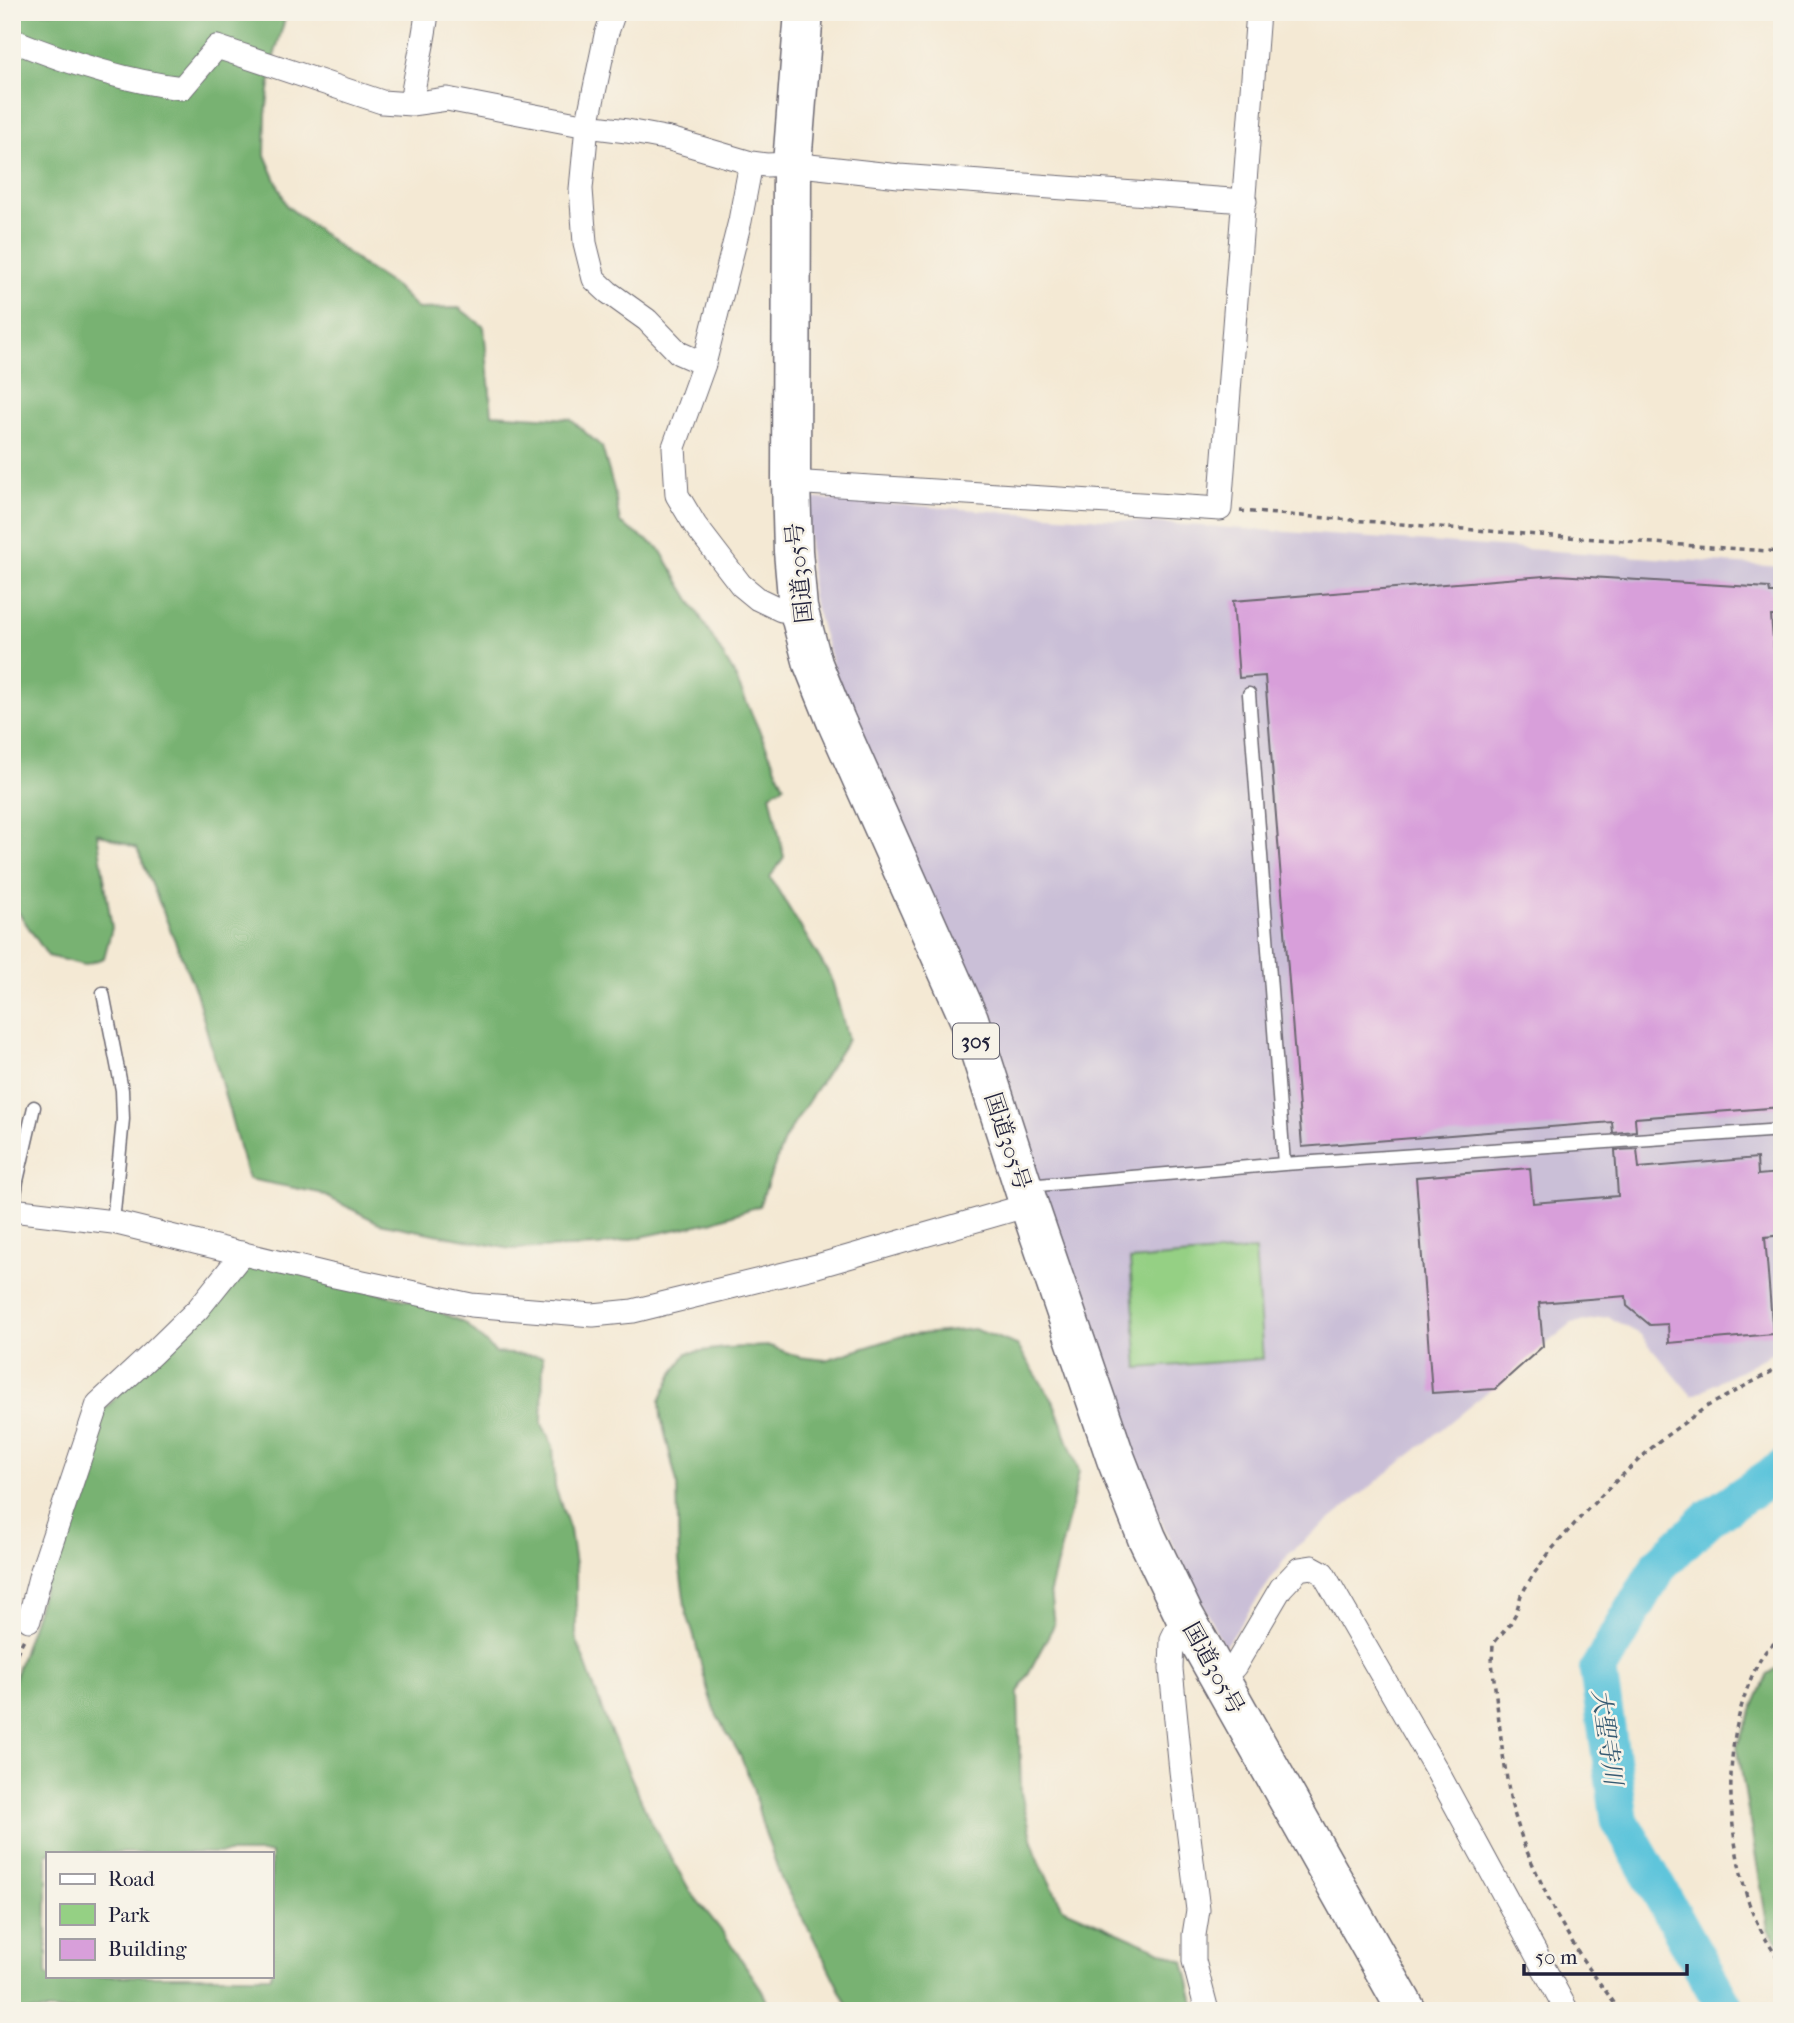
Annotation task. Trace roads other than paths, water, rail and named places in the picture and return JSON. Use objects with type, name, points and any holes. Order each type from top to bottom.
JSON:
[{"type":"highway","name":"国道305号","points":[[804,12],[792,164],[791,482],[798,608],[813,664],[969,1019],[1116,1459],[1147,1538],[1184,1615],[1407,2011]]},
{"type":"street","points":[[411,104],[425,36],[427,12]]},
{"type":"street","points":[[614,12],[606,35],[587,126],[582,189],[585,243],[594,279],[647,320],[679,353],[704,364]]},
{"type":"street","points":[[791,482],[1220,509],[1258,12]]},
{"type":"street","points":[[12,40],[41,52],[145,83],[181,88],[217,47],[382,102],[411,104],[447,99],[670,139],[766,165],[792,164],[899,176],[1245,201]]},
{"type":"street","points":[[751,163],[740,221],[704,364],[674,447],[677,495],[695,525],[741,585],[758,599],[780,610],[798,608]]},
{"type":"street","points":[[13,1210],[113,1222],[330,1276],[471,1305],[593,1315],[633,1311],[817,1266],[1026,1196]]},
{"type":"street","points":[[29,1620],[40,1577],[98,1404],[198,1309],[243,1253]]},
{"type":"street","points":[[1221,1680],[1235,1666],[1281,1588],[1299,1569],[1311,1567],[1323,1573],[1437,1771],[1567,2011]]},
{"type":"street","points":[[1184,1615],[1172,1639],[1171,1669],[1198,1909],[1194,1961],[1207,2011]]},
{"type":"lane","points":[[1248,695],[1284,1164]]},
{"type":"lane","points":[[103,993],[122,1090],[113,1222]]},
{"type":"lane","points":[[13,1210],[34,1107]]},
{"type":"lane","points":[[1026,1196],[1284,1164],[1782,1130]]},
{"type":"waterway","name":"大聖寺川","points":[[1727,2011],[1620,1821],[1598,1670],[1660,1564],[1709,1518],[1782,1469]]}]
